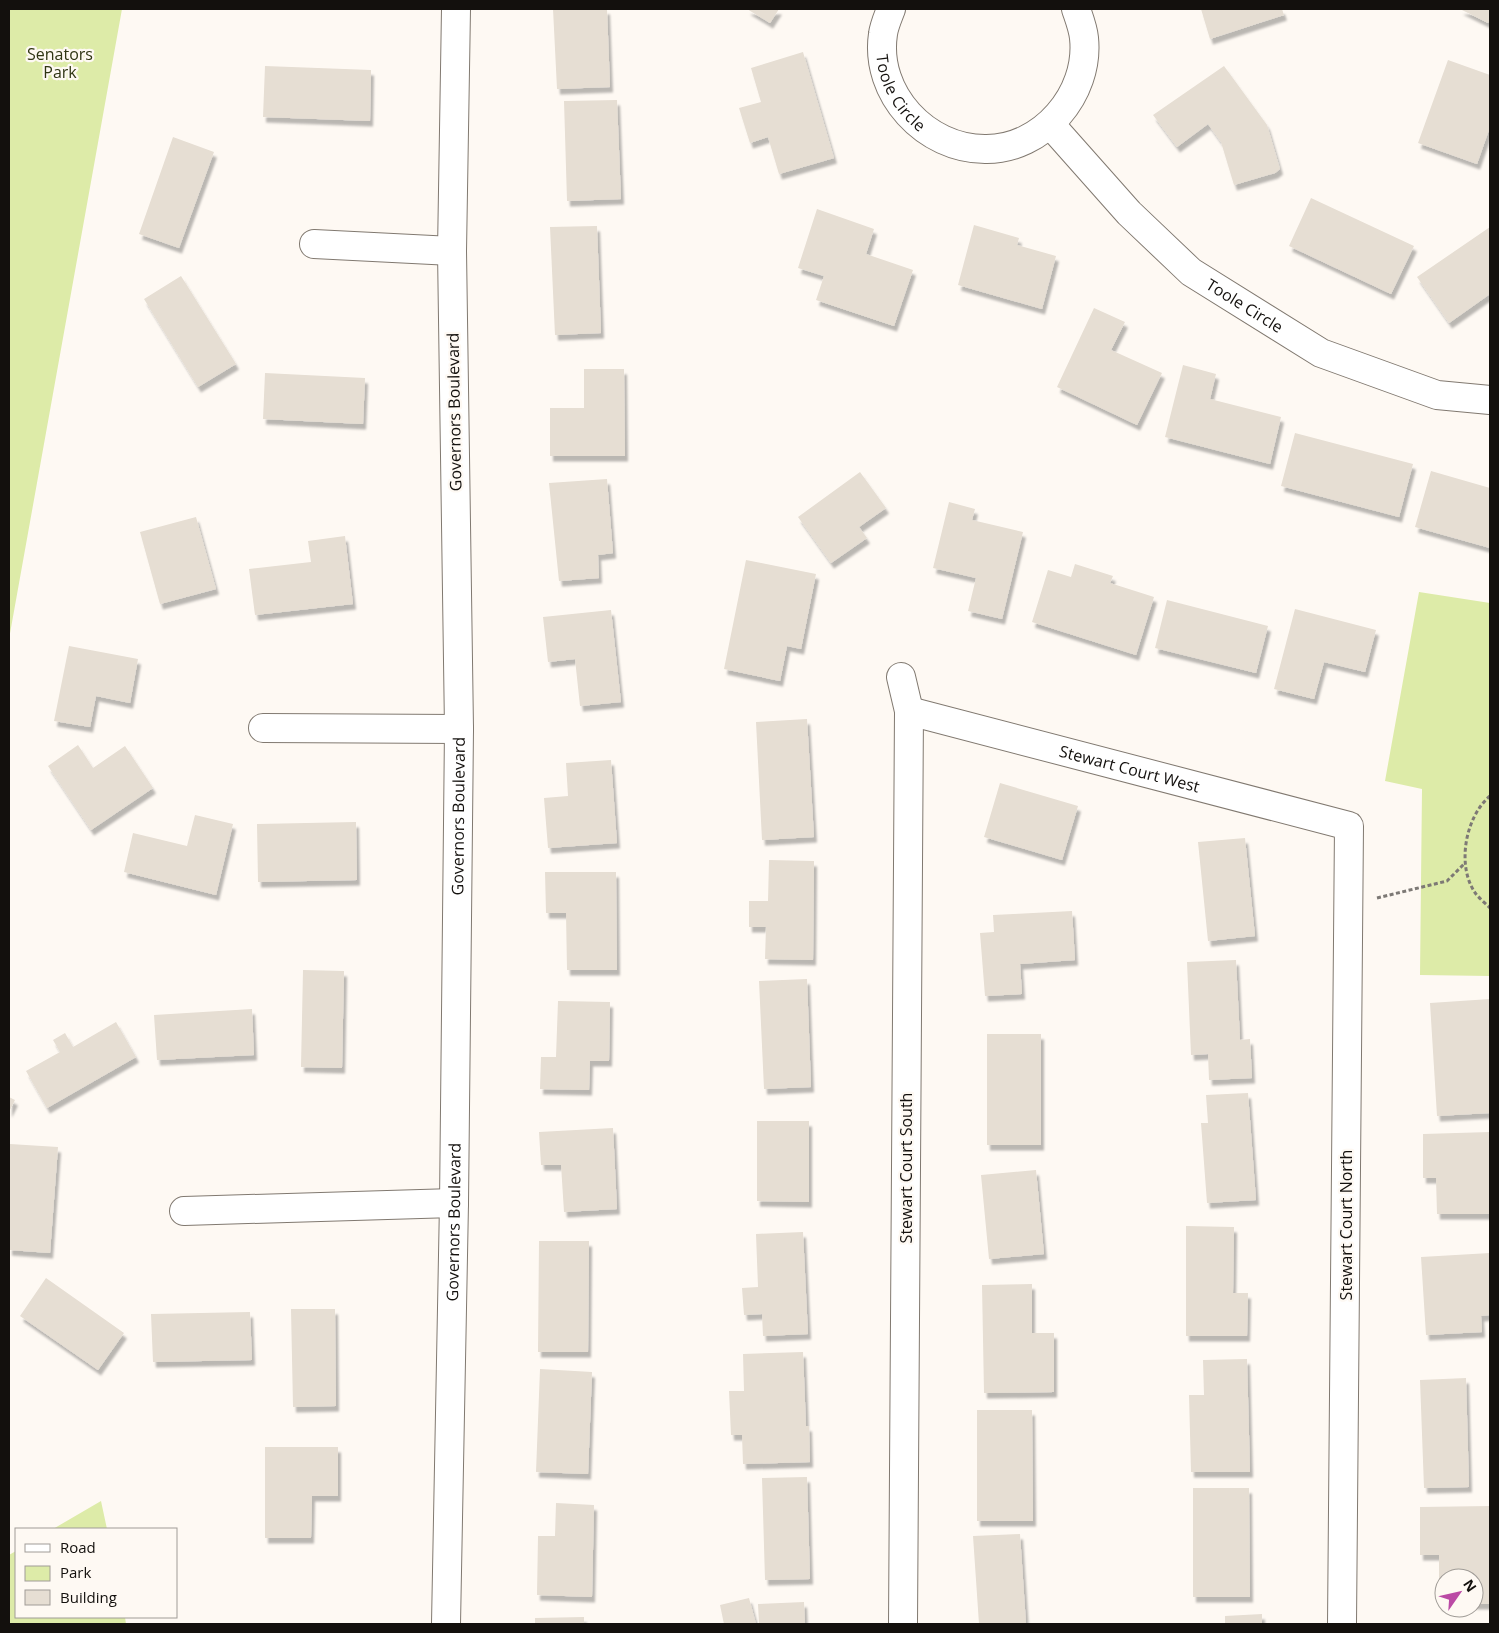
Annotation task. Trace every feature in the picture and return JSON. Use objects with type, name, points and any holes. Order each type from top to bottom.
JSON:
[{"type":"street","name":"Governors Boulevard","points":[[446,1624],[454,1203],[459,729],[452,252],[456,9]]},
{"type":"street","name":"Toole Circle","points":[[891,9],[883,34],[884,69],[897,101],[921,128],[951,144],[986,150],[1020,143],[1050,124],[1070,100],[1082,70],[1084,39],[1076,9]]},
{"type":"street","name":"Toole Circle","points":[[1050,124],[1129,213],[1191,272],[1321,353],[1437,395],[1490,400]]},
{"type":"street","points":[[314,244],[452,252]]},
{"type":"street","name":"Stewart Court South","points":[[901,676],[909,711],[903,1624]]},
{"type":"street","name":"Stewart Court West","points":[[909,711],[1349,826]]},
{"type":"street","points":[[262,728],[459,729]]},
{"type":"street","name":"Stewart Court North","points":[[1342,1624],[1349,826]]},
{"type":"street","points":[[184,1211],[454,1203]]},
{"type":"path","points":[[1490,796],[1484,801],[1468,829],[1465,863],[1476,894],[1490,908]]},
{"type":"path","points":[[1348,905],[1447,881],[1465,863]]},
{"type":"green space","name":"Senators Park","points":[[9,9],[122,9],[9,639]]},
{"type":"green space","points":[[1419,592],[1490,603],[1490,976],[1420,975],[1422,789],[1385,781]]},
{"type":"green space","points":[[101,1501],[107,1528],[55,1528]]},
{"type":"green space","points":[[15,1552],[15,1618],[125,1618],[126,1624],[9,1624],[9,1555]]},
{"type":"building","points":[[553,9],[607,9],[610,87],[557,89]]},
{"type":"building","points":[[747,9],[779,9],[770,23]]},
{"type":"building","points":[[1201,9],[1282,9],[1284,15],[1210,39]]},
{"type":"building","points":[[1460,9],[1490,9],[1490,19],[1488,23]]},
{"type":"building","points":[[803,52],[834,158],[779,174],[768,137],[750,143],[739,108],[761,102],[751,68]]},
{"type":"building","points":[[1448,60],[1490,75],[1490,127],[1477,164],[1418,143]]},
{"type":"building","points":[[265,66],[371,70],[370,121],[263,117]]},
{"type":"building","points":[[1224,66],[1267,125],[1280,169],[1275,173],[1234,185],[1221,142],[1208,124],[1177,147],[1153,115]]},
{"type":"building","points":[[617,100],[621,199],[567,201],[564,101]]},
{"type":"building","points":[[173,137],[214,152],[179,248],[139,234]]},
{"type":"building","points":[[1311,198],[1414,246],[1391,294],[1289,246]]},
{"type":"building","points":[[817,209],[874,229],[866,254],[913,270],[894,326],[816,300],[824,276],[798,268]]},
{"type":"building","points":[[974,225],[1019,238],[1017,245],[1056,256],[1042,309],[958,285]]},
{"type":"building","points":[[597,226],[601,333],[555,335],[550,227]]},
{"type":"building","points":[[1490,227],[1490,294],[1449,323],[1417,277]]},
{"type":"building","points":[[181,276],[236,364],[198,387],[144,299]]},
{"type":"building","points":[[1094,308],[1125,322],[1111,350],[1162,373],[1137,425],[1057,387]]},
{"type":"building","points":[[1183,365],[1216,374],[1210,399],[1281,417],[1270,464],[1165,437]]},
{"type":"building","points":[[584,369],[624,369],[625,456],[550,456],[550,408],[584,408]]},
{"type":"building","points":[[265,373],[365,378],[363,424],[263,419]]},
{"type":"building","points":[[1295,433],[1413,464],[1399,517],[1281,486]]},
{"type":"building","points":[[1431,471],[1490,488],[1490,548],[1415,527]]},
{"type":"building","points":[[860,472],[886,508],[859,527],[867,538],[831,563],[798,517]]},
{"type":"building","points":[[607,479],[613,553],[598,555],[599,578],[559,581],[549,483]]},
{"type":"building","points":[[949,502],[975,509],[972,520],[1023,532],[1002,619],[968,611],[976,578],[933,568]]},
{"type":"building","points":[[196,517],[216,589],[160,604],[140,532]]},
{"type":"building","points":[[345,536],[353,604],[255,615],[249,569],[311,562],[308,541]]},
{"type":"building","points":[[746,560],[816,574],[801,649],[787,646],[780,681],[724,669]]},
{"type":"building","points":[[1075,564],[1113,576],[1110,583],[1154,597],[1136,655],[1032,622],[1048,570],[1071,577]]},
{"type":"building","points":[[1167,600],[1268,626],[1256,673],[1155,648]]},
{"type":"building","points":[[1295,609],[1376,630],[1365,672],[1324,662],[1314,699],[1274,689]]},
{"type":"building","points":[[611,610],[621,702],[580,706],[575,659],[548,662],[543,617]]},
{"type":"building","points":[[69,646],[138,659],[130,703],[96,696],[90,727],[54,721]]},
{"type":"building","points":[[807,719],[814,837],[762,840],[756,722]]},
{"type":"building","points":[[78,745],[93,768],[125,746],[153,788],[91,830],[48,766]]},
{"type":"building","points":[[611,760],[617,843],[548,848],[544,798],[568,796],[566,763]]},
{"type":"building","points":[[1000,783],[1078,806],[1062,860],[984,837]]},
{"type":"building","points":[[195,815],[233,824],[216,895],[124,872],[133,833],[187,846]]},
{"type":"building","points":[[356,822],[357,880],[258,882],[257,824]]},
{"type":"building","points":[[1245,838],[1255,936],[1208,941],[1198,842]]},
{"type":"building","points":[[769,860],[814,861],[813,960],[765,959],[766,927],[749,927],[749,901],[768,901]]},
{"type":"building","points":[[545,872],[616,872],[617,970],[567,970],[566,913],[546,913]]},
{"type":"building","points":[[1072,911],[1075,960],[1020,964],[1022,994],[985,996],[980,933],[994,932],[993,915]]},
{"type":"building","points":[[1236,960],[1240,1040],[1250,1039],[1252,1078],[1209,1080],[1208,1054],[1191,1055],[1187,962]]},
{"type":"building","points":[[303,970],[344,971],[342,1068],[301,1067]]},
{"type":"building","points":[[807,979],[811,1087],[764,1089],[759,981]]},
{"type":"building","points":[[1490,999],[1490,1113],[1437,1116],[1430,1003]]},
{"type":"building","points":[[558,1001],[610,1002],[609,1061],[590,1061],[589,1090],[540,1089],[541,1057],[556,1057]]},
{"type":"building","points":[[252,1009],[254,1055],[157,1060],[154,1015]]},
{"type":"building","points":[[116,1022],[136,1057],[47,1108],[26,1071],[60,1052],[53,1040],[65,1033],[73,1047]]},
{"type":"building","points":[[987,1034],[1041,1034],[1041,1145],[987,1145]]},
{"type":"building","points":[[1248,1093],[1256,1200],[1207,1203],[1201,1123],[1208,1123],[1206,1095]]},
{"type":"building","points":[[9,1097],[15,1100],[9,1112]]},
{"type":"building","points":[[757,1121],[809,1121],[809,1202],[757,1201]]},
{"type":"building","points":[[613,1128],[617,1209],[564,1212],[561,1165],[541,1165],[539,1132]]},
{"type":"building","points":[[1490,1132],[1490,1214],[1437,1214],[1436,1178],[1423,1178],[1423,1134]]},
{"type":"building","points":[[10,1144],[58,1147],[50,1253],[9,1250]]},
{"type":"building","points":[[1036,1170],[1044,1254],[989,1259],[981,1175]]},
{"type":"building","points":[[1186,1226],[1234,1227],[1233,1293],[1248,1293],[1247,1336],[1186,1336]]},
{"type":"building","points":[[803,1232],[808,1334],[763,1336],[762,1314],[744,1315],[742,1288],[758,1287],[756,1234]]},
{"type":"building","points":[[539,1241],[589,1241],[588,1352],[538,1352]]},
{"type":"building","points":[[1490,1253],[1490,1315],[1481,1316],[1482,1332],[1426,1335],[1421,1257]]},
{"type":"building","points":[[46,1278],[124,1333],[98,1370],[20,1316]]},
{"type":"building","points":[[1032,1284],[1032,1333],[1054,1333],[1054,1392],[984,1393],[982,1285]]},
{"type":"building","points":[[291,1309],[335,1309],[336,1406],[293,1407]]},
{"type":"building","points":[[250,1312],[252,1360],[153,1362],[151,1314]]},
{"type":"building","points":[[803,1352],[806,1426],[809,1426],[810,1462],[743,1464],[742,1435],[731,1435],[729,1391],[744,1391],[743,1354]]},
{"type":"building","points":[[1247,1359],[1250,1472],[1191,1472],[1189,1395],[1204,1395],[1203,1360]]},
{"type":"building","points":[[540,1369],[592,1372],[588,1474],[536,1472]]},
{"type":"building","points":[[1466,1378],[1469,1487],[1424,1488],[1420,1380]]},
{"type":"building","points":[[977,1410],[1032,1410],[1033,1521],[977,1521]]},
{"type":"building","points":[[265,1447],[338,1447],[338,1496],[312,1496],[311,1538],[265,1538]]},
{"type":"building","points":[[807,1477],[810,1579],[765,1580],[762,1478]]},
{"type":"building","points":[[1193,1488],[1249,1488],[1250,1597],[1193,1597]]},
{"type":"building","points":[[556,1503],[594,1505],[592,1597],[537,1595],[538,1536],[555,1536]]},
{"type":"building","points":[[1490,1506],[1490,1604],[1484,1604],[1484,1568],[1439,1568],[1439,1555],[1420,1555],[1420,1507]]},
{"type":"building","points":[[1020,1534],[1026,1624],[979,1624],[973,1536]]},
{"type":"building","points":[[749,1598],[756,1624],[724,1624],[720,1605]]},
{"type":"building","points":[[804,1602],[805,1624],[759,1624],[758,1604]]},
{"type":"building","points":[[1262,1614],[1262,1624],[1225,1624],[1225,1616]]},
{"type":"building","points":[[584,1617],[584,1624],[535,1624],[535,1618]]}]
